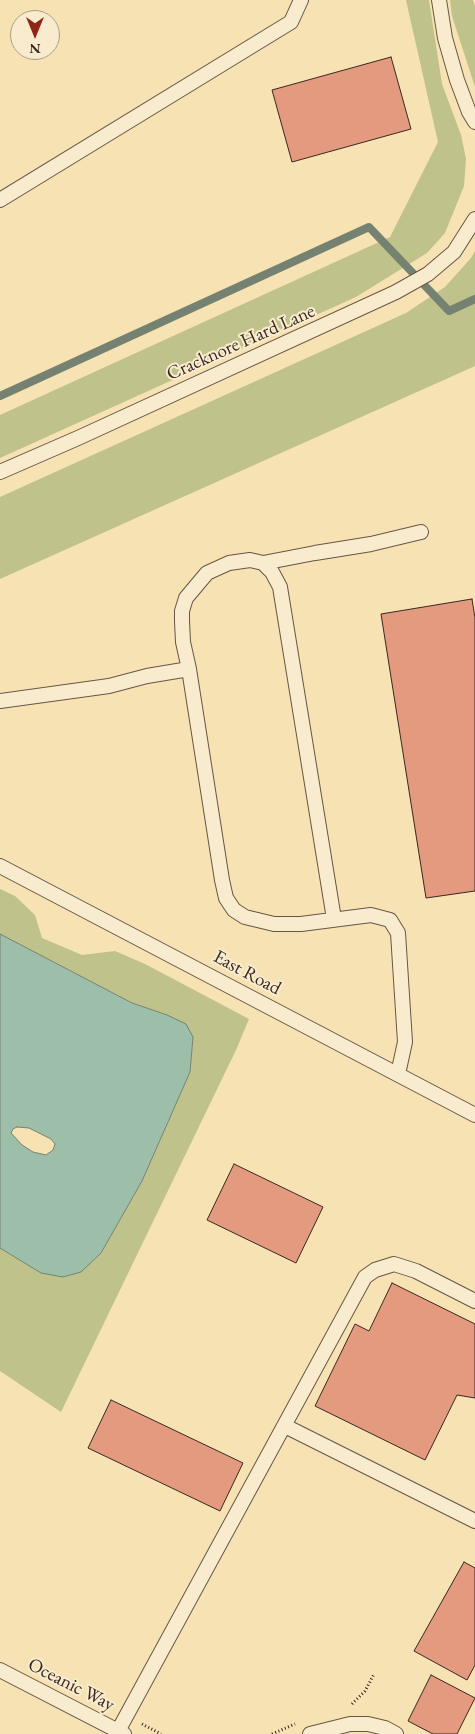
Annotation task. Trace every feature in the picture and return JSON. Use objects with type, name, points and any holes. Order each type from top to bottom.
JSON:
[{"type":"lane","points":[[0,200],[291,22],[301,0]]},
{"type":"lane","points":[[439,0],[445,38],[460,88],[475,122]]},
{"type":"lane","name":"Cracknore Hard Lane","points":[[0,472],[396,292],[428,274],[454,252],[475,219]]},
{"type":"lane","points":[[398,1074],[405,1042],[398,933],[390,920],[371,915],[301,924],[274,924],[245,917],[234,910],[226,898],[183,642],[182,610],[186,598],[207,573],[229,563],[250,560],[263,563],[315,552],[371,544],[422,532]]},
{"type":"lane","points":[[263,563],[272,572],[280,587],[334,920]]},
{"type":"lane","points":[[0,701],[109,686],[147,676],[189,669]]},
{"type":"lane","name":"East Road","points":[[0,866],[475,1114]]},
{"type":"lane","points":[[121,1732],[365,1277],[376,1270],[394,1264],[416,1270],[475,1301]]},
{"type":"lane","points":[[285,1426],[475,1521]]},
{"type":"lane","name":"Oceanic Way","points":[[0,1670],[121,1732]]},
{"type":"lane","points":[[310,1734],[350,1724],[368,1724],[384,1728],[396,1734]]},
{"type":"green space","points":[[406,0],[429,0],[442,84],[461,135],[466,159],[464,186],[445,233],[427,253],[356,297],[0,458],[0,415],[390,237],[438,142]]},
{"type":"green space","points":[[450,0],[473,0],[475,6],[475,87],[452,16]]},
{"type":"green space","points":[[475,251],[475,366],[0,579],[0,497],[406,313],[445,287]]},
{"type":"green space","points":[[0,889],[15,896],[35,915],[42,938],[82,955],[115,951],[145,964],[249,1019],[236,1050],[61,1412],[0,1371],[0,1248],[41,1273],[101,1253],[142,1181],[190,1072],[193,1037],[167,1015],[132,1003],[0,934]]},
{"type":"shaded area","points":[[0,934],[132,1003],[167,1015],[186,1024],[193,1037],[190,1072],[142,1181],[101,1253],[81,1272],[63,1277],[41,1273],[0,1248]],"holes":[[[17,1127],[29,1128],[51,1139],[55,1144],[53,1150],[46,1155],[33,1152],[22,1145],[11,1133]]]},
{"type":"building","points":[[391,57],[411,129],[292,162],[272,90]]},
{"type":"building","points":[[472,599],[475,618],[475,891],[426,898],[381,614]]},
{"type":"building","points":[[234,1164],[323,1207],[296,1263],[207,1220]]},
{"type":"building","points":[[392,1283],[475,1324],[475,1398],[457,1395],[425,1460],[315,1406],[355,1324],[369,1331]]},
{"type":"building","points":[[111,1400],[243,1463],[220,1511],[88,1448]]},
{"type":"building","points":[[464,1562],[475,1568],[475,1665],[467,1680],[414,1651]]},
{"type":"building","points":[[431,1675],[475,1698],[457,1734],[433,1734],[408,1721]]},
{"type":"waterway","points":[[0,396],[369,227],[449,311],[475,299]]}]
